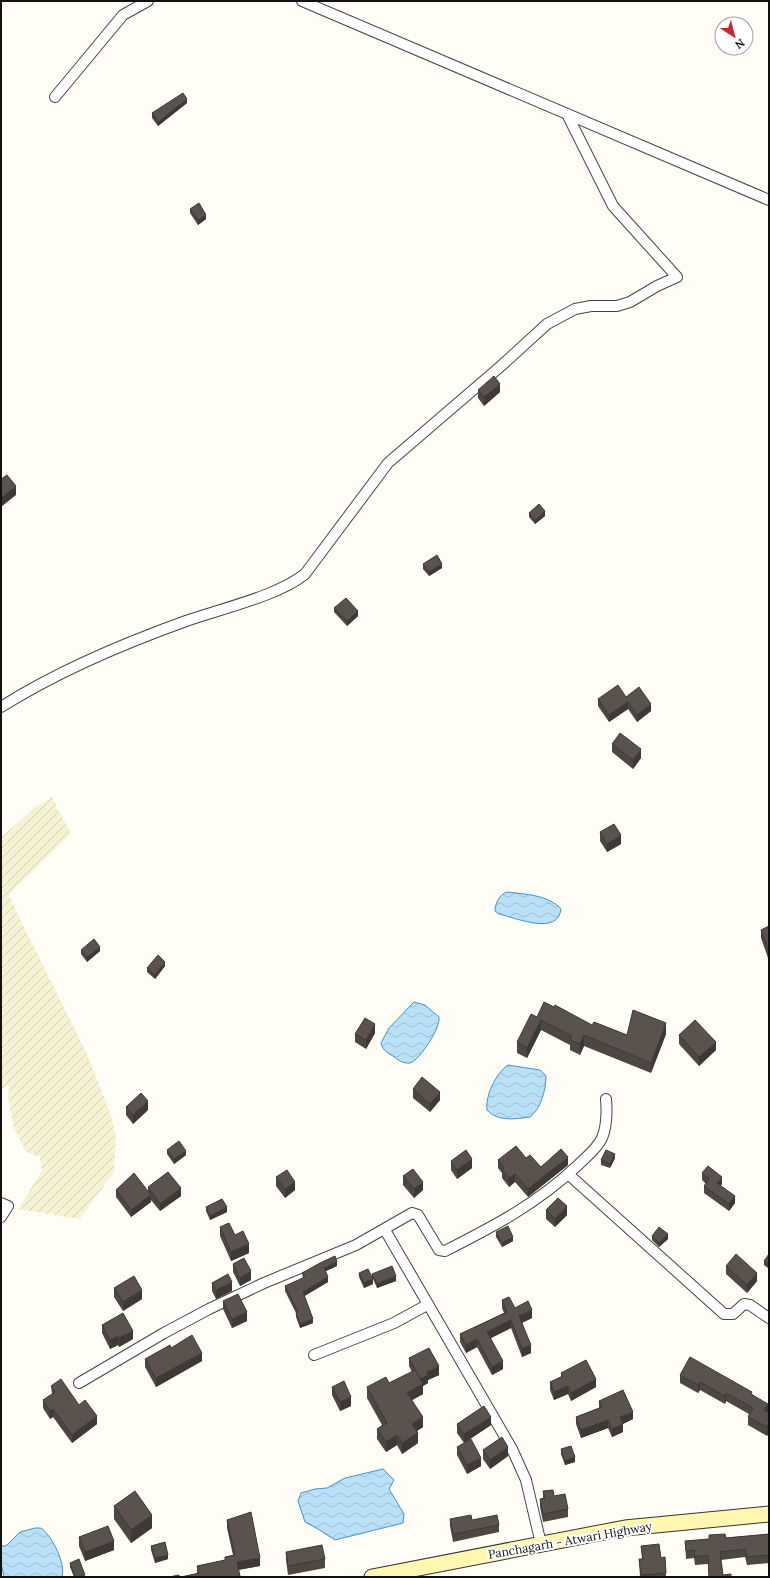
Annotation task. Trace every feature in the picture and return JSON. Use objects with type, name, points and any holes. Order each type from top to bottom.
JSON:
[{"type":"main road","name":"Panchagarh - Atwari Highway","points":[[375,1577],[625,1528],[769,1514]]},
{"type":"street","points":[[55,97],[123,16],[148,1]]},
{"type":"street","points":[[302,1],[568,116],[769,200]]},
{"type":"street","points":[[1,706],[73,667],[185,621],[289,586],[297,581],[308,570],[388,463],[501,366],[547,324],[575,309],[591,306],[617,306],[630,302],[657,286],[677,277],[613,206],[568,116]]},
{"type":"street","points":[[79,1383],[164,1333],[209,1309],[264,1283],[356,1245],[385,1230],[412,1213],[418,1215],[438,1250],[445,1251],[528,1206],[568,1174],[593,1151],[601,1140],[605,1130],[607,1109],[606,1099]]},
{"type":"street","points":[[568,1174],[724,1314],[733,1314],[744,1304],[750,1305],[769,1318]]},
{"type":"street","points":[[1,1203],[8,1206],[1,1217]]},
{"type":"street","points":[[385,1230],[520,1464],[531,1498],[541,1544]]},
{"type":"street","points":[[314,1355],[394,1323],[427,1305]]},
{"type":"shaded area","points":[[52,797],[71,834],[9,894],[87,1054],[110,1113],[116,1137],[114,1172],[80,1219],[18,1209],[42,1171],[40,1157],[26,1152],[14,1128],[8,1097],[9,1086],[1,1089],[1,838],[35,807]]},
{"type":"water","points":[[507,892],[536,896],[550,901],[561,909],[558,917],[552,922],[545,924],[525,921],[499,914],[495,911],[497,902],[502,895]]},
{"type":"water","points":[[414,1002],[425,1005],[439,1017],[439,1022],[424,1050],[414,1061],[405,1063],[387,1052],[382,1047],[381,1043],[389,1028]]},
{"type":"water","points":[[508,1065],[540,1070],[546,1076],[545,1087],[540,1104],[530,1117],[507,1119],[491,1114],[487,1110],[488,1098],[492,1085],[499,1073]]},
{"type":"water","points":[[383,1469],[394,1480],[389,1489],[404,1514],[403,1523],[335,1540],[305,1522],[298,1501],[301,1493],[315,1489],[327,1488],[345,1478]]},
{"type":"water","points":[[41,1528],[54,1543],[62,1565],[62,1577],[4,1577],[1,1563],[1,1546],[6,1546],[20,1532]]},
{"type":"building","points":[[183,93],[187,99],[158,122],[152,113]]},
{"type":"building","points":[[199,203],[206,215],[198,220],[190,209]]},
{"type":"building","points":[[494,376],[500,384],[484,397],[478,390]]},
{"type":"building","points":[[7,475],[16,486],[1,498],[1,479]]},
{"type":"building","points":[[539,504],[545,511],[535,520],[529,513]]},
{"type":"building","points":[[437,555],[442,564],[429,572],[423,564]]},
{"type":"building","points":[[346,598],[358,611],[347,621],[334,608]]},
{"type":"building","points":[[618,685],[626,697],[639,687],[651,704],[637,715],[628,702],[609,715],[598,699]]},
{"type":"building","points":[[620,733],[641,749],[633,760],[612,744]]},
{"type":"building","points":[[614,824],[621,835],[607,844],[600,832]]},
{"type":"building","points":[[769,926],[769,949],[768,949],[761,930]]},
{"type":"building","points":[[94,939],[100,947],[87,957],[81,950]]},
{"type":"building","points":[[158,955],[165,962],[155,975],[147,968]]},
{"type":"building","points":[[544,1002],[554,1007],[555,1005],[592,1025],[594,1022],[627,1035],[633,1010],[666,1023],[651,1063],[584,1035],[580,1044],[570,1040],[572,1036],[541,1020],[527,1048],[517,1042],[531,1014],[537,1017]]},
{"type":"building","points":[[365,1018],[375,1024],[366,1040],[355,1034]]},
{"type":"building","points":[[695,1020],[716,1042],[699,1057],[679,1035]]},
{"type":"building","points":[[422,1077],[440,1092],[430,1104],[413,1089]]},
{"type":"building","points":[[141,1093],[148,1101],[133,1115],[126,1107]]},
{"type":"building","points":[[179,1141],[186,1151],[174,1159],[167,1150]]},
{"type":"building","points":[[516,1146],[526,1158],[530,1155],[541,1167],[561,1149],[568,1157],[528,1189],[515,1174],[509,1178],[502,1170],[504,1168],[498,1160]]},
{"type":"building","points":[[466,1150],[472,1159],[457,1170],[451,1161]]},
{"type":"building","points":[[606,1150],[615,1154],[610,1164],[601,1160]]},
{"type":"building","points":[[708,1166],[722,1177],[717,1183],[735,1196],[729,1204],[704,1186],[709,1179],[702,1173]]},
{"type":"building","points":[[413,1169],[423,1182],[414,1189],[403,1176]]},
{"type":"building","points":[[287,1170],[295,1182],[285,1189],[276,1177]]},
{"type":"building","points":[[168,1172],[181,1188],[160,1204],[148,1187]]},
{"type":"building","points":[[134,1173],[151,1195],[131,1210],[116,1190]]},
{"type":"building","points":[[558,1198],[567,1206],[555,1219],[546,1210]]},
{"type":"building","points":[[222,1199],[227,1207],[210,1216],[206,1207]]},
{"type":"building","points":[[229,1223],[235,1235],[243,1231],[249,1244],[231,1252],[220,1227]]},
{"type":"building","points":[[508,1226],[513,1237],[502,1243],[496,1232]]},
{"type":"building","points":[[659,1227],[668,1234],[659,1243],[652,1236]]},
{"type":"building","points":[[736,1254],[757,1273],[747,1285],[726,1266]]},
{"type":"building","points":[[769,1254],[769,1264],[764,1261]]},
{"type":"building","points":[[335,1256],[337,1262],[324,1268],[328,1277],[303,1292],[313,1319],[300,1324],[296,1313],[298,1312],[285,1286],[305,1277],[302,1273]]},
{"type":"building","points":[[244,1258],[251,1271],[240,1278],[233,1264]]},
{"type":"building","points":[[392,1266],[396,1276],[377,1284],[372,1274]]},
{"type":"building","points":[[368,1269],[373,1279],[364,1283],[359,1273]]},
{"type":"building","points":[[228,1274],[232,1282],[216,1290],[212,1283]]},
{"type":"building","points":[[134,1276],[142,1290],[123,1302],[114,1288]]},
{"type":"building","points":[[238,1294],[247,1312],[232,1319],[223,1301]]},
{"type":"building","points":[[509,1297],[515,1308],[528,1301],[532,1310],[519,1316],[531,1345],[522,1349],[511,1320],[487,1332],[503,1361],[492,1367],[477,1339],[466,1345],[460,1334],[507,1312],[502,1300]]},
{"type":"building","points":[[123,1313],[133,1331],[119,1338],[118,1336],[110,1340],[102,1325]]},
{"type":"building","points":[[192,1335],[202,1353],[156,1378],[145,1359],[170,1345],[171,1348]]},
{"type":"building","points":[[429,1348],[439,1366],[427,1372],[428,1375],[420,1379],[409,1358]]},
{"type":"building","points":[[690,1357],[752,1392],[751,1394],[768,1404],[764,1410],[769,1413],[769,1423],[767,1427],[748,1417],[753,1408],[726,1393],[725,1396],[700,1382],[698,1385],[680,1375]]},
{"type":"building","points":[[586,1360],[596,1379],[571,1393],[568,1386],[554,1392],[550,1382],[563,1376],[561,1373]]},
{"type":"building","points":[[415,1370],[423,1384],[407,1393],[423,1417],[412,1424],[418,1433],[402,1443],[397,1435],[386,1442],[377,1429],[387,1423],[367,1387],[386,1377],[389,1383]]},
{"type":"building","points":[[61,1379],[79,1405],[85,1400],[97,1416],[72,1435],[53,1409],[50,1411],[43,1400],[55,1392],[51,1386]]},
{"type":"building","points":[[344,1381],[351,1397],[340,1402],[332,1387]]},
{"type":"building","points":[[623,1390],[633,1412],[620,1417],[623,1424],[612,1429],[608,1420],[581,1430],[576,1417],[602,1407],[599,1401]]},
{"type":"building","points":[[484,1406],[491,1417],[464,1434],[457,1424]]},
{"type":"building","points":[[502,1437],[508,1447],[490,1460],[483,1450]]},
{"type":"building","points":[[471,1439],[481,1458],[467,1465],[457,1447]]},
{"type":"building","points":[[571,1446],[575,1457],[565,1461],[561,1449]]},
{"type":"building","points":[[553,1490],[554,1496],[565,1494],[568,1509],[543,1514],[540,1499],[545,1498],[543,1491]]},
{"type":"building","points":[[135,1491],[152,1515],[131,1530],[114,1506]]},
{"type":"building","points":[[251,1512],[260,1558],[237,1562],[240,1576],[181,1577],[199,1573],[197,1566],[225,1560],[225,1557],[235,1555],[227,1520]]},
{"type":"building","points":[[471,1515],[472,1520],[497,1515],[499,1525],[453,1534],[450,1519]]},
{"type":"building","points":[[108,1526],[114,1541],[85,1552],[79,1537]]},
{"type":"building","points":[[725,1534],[726,1538],[769,1534],[769,1555],[747,1557],[745,1549],[720,1552],[723,1575],[731,1574],[731,1577],[709,1577],[708,1555],[695,1557],[694,1550],[686,1551],[685,1541],[709,1539],[709,1535]]},
{"type":"building","points":[[165,1542],[168,1555],[155,1558],[151,1546]]},
{"type":"building","points":[[659,1544],[661,1558],[665,1557],[666,1573],[641,1575],[639,1559],[643,1559],[641,1546]]},
{"type":"building","points":[[322,1545],[325,1559],[288,1566],[286,1552]]},
{"type":"building","points":[[79,1559],[85,1575],[75,1577],[70,1563]]}]
